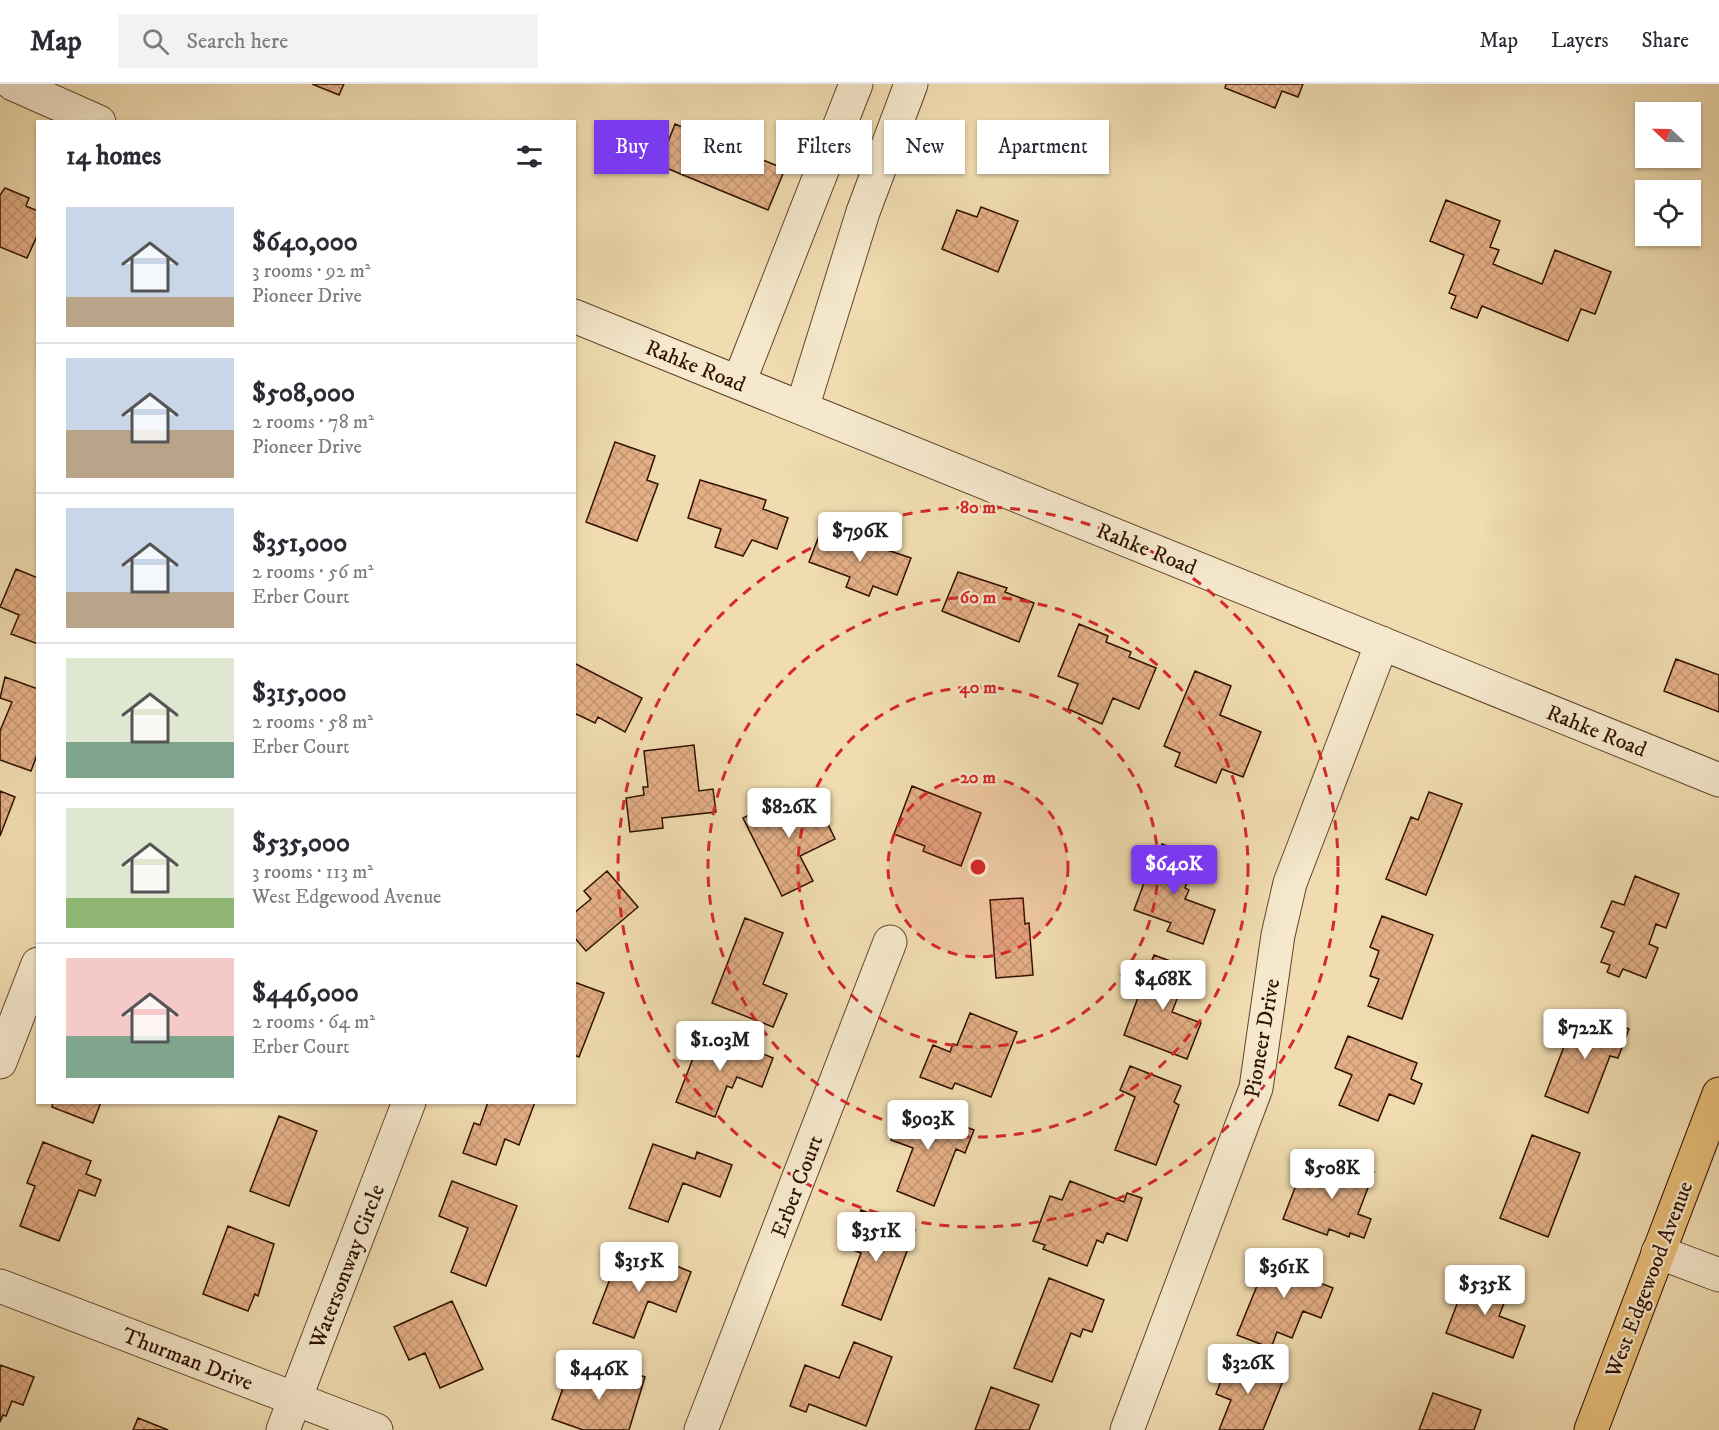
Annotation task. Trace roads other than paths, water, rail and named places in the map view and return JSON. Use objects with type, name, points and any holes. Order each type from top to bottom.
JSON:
[{"type":"main road","name":"West Edgewood Avenue","points":[[1591,1430],[1719,1094]]},
{"type":"street","points":[[13,84],[94,120]]},
{"type":"street","points":[[739,382],[856,84]]},
{"type":"street","points":[[802,408],[863,212],[911,84]]},
{"type":"street","name":"Rahke Road","points":[[576,317],[1719,780]]},
{"type":"street","name":"Pioneer Drive","points":[[1127,1430],[1256,1088],[1278,935],[1290,883],[1382,643]]},
{"type":"street","name":"Erber Court","points":[[701,1430],[890,942]]},
{"type":"street","points":[[0,1062],[36,969]]},
{"type":"street","name":"Watersonway Circle","points":[[283,1430],[408,1104]]},
{"type":"street","points":[[1658,1252],[1719,1275]]},
{"type":"street","name":"Thurman Drive","points":[[0,1286],[376,1430]]}]
